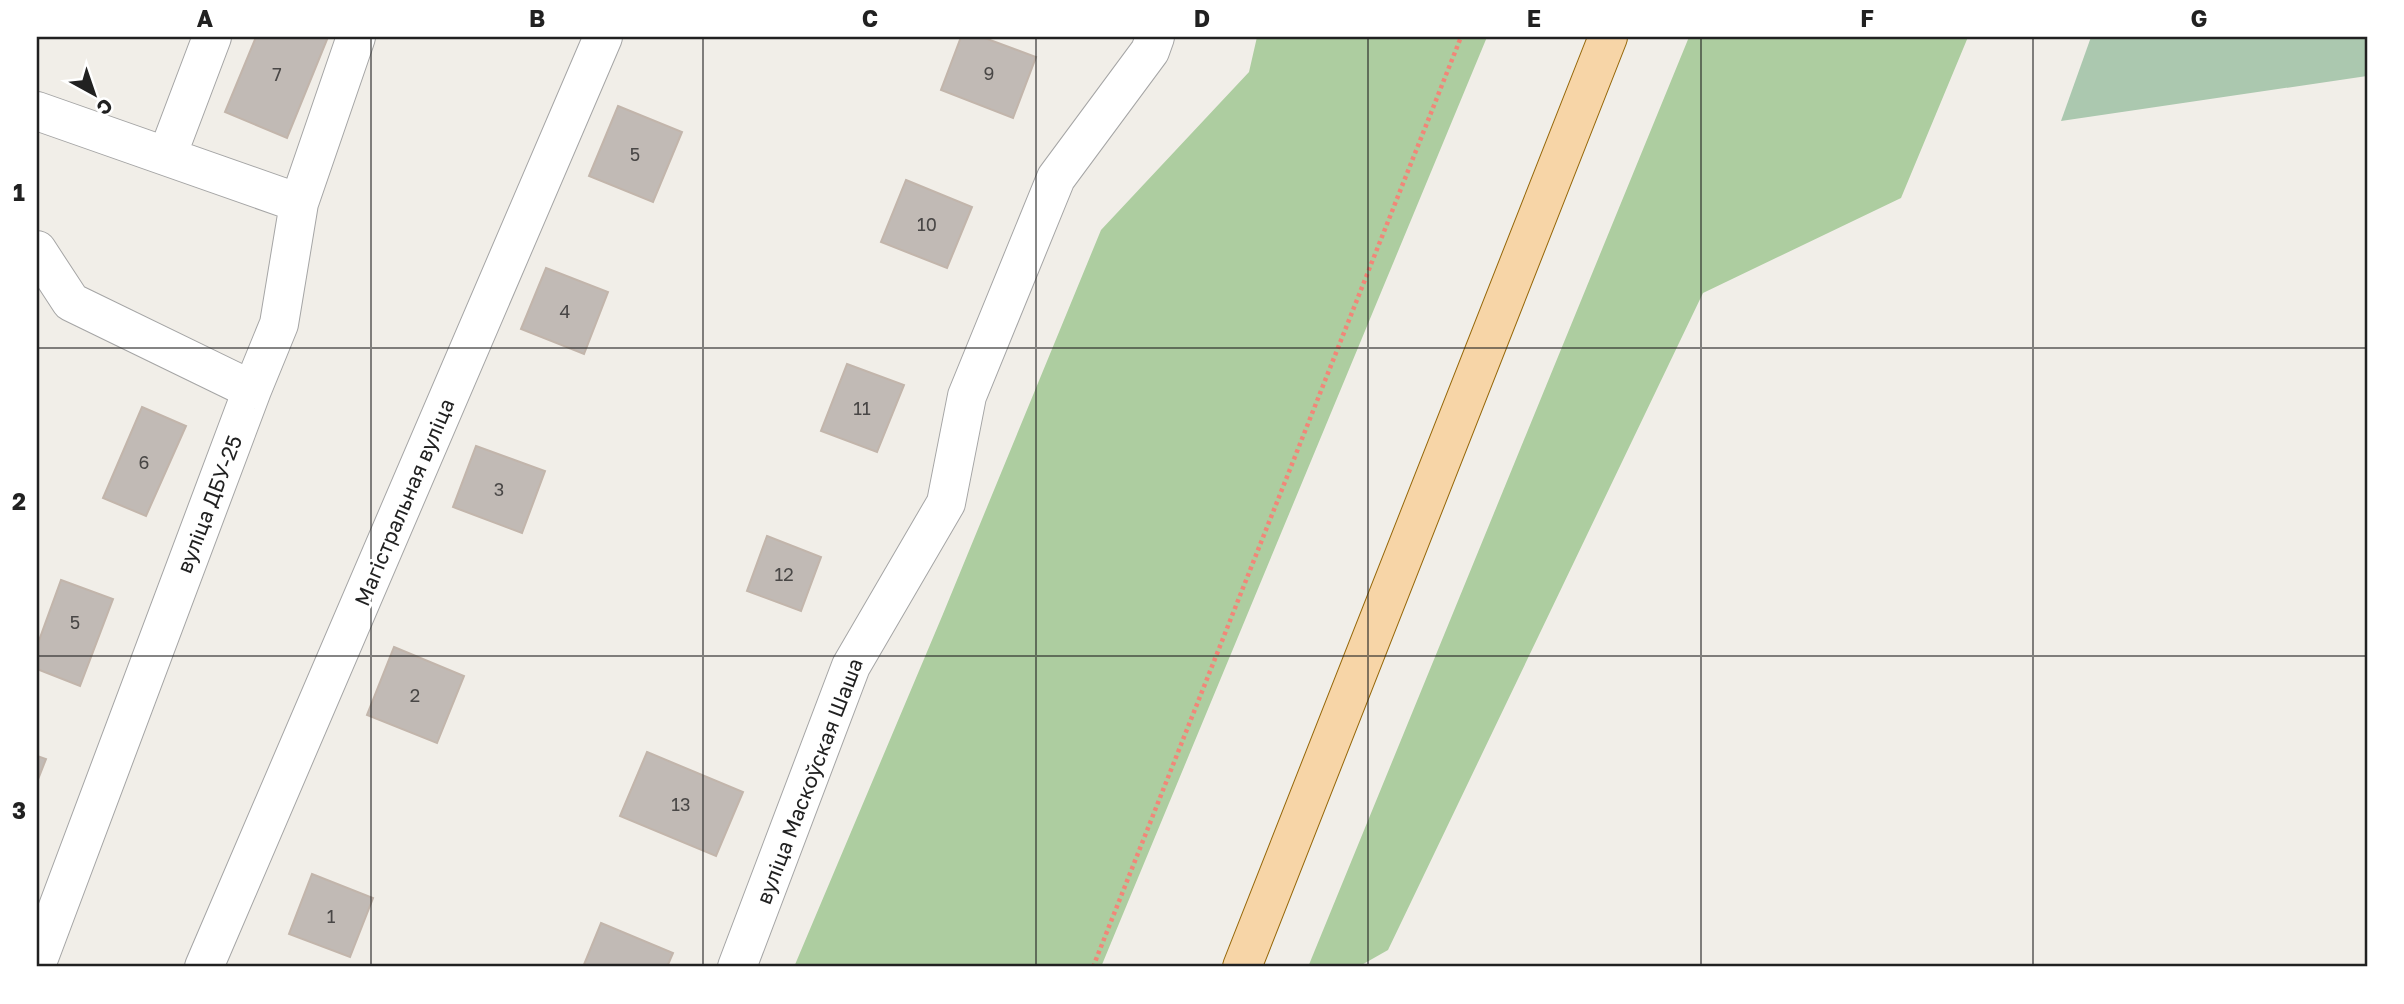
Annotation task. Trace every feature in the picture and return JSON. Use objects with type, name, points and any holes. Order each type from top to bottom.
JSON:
[{"type":"main road","points":[[1242,967],[1608,37]]},
{"type":"street","points":[[167,156],[212,37]]},
{"type":"street","name":"вуліца ДБУ-25","points":[[37,963],[279,324],[299,203],[356,37]]},
{"type":"street","name":"Магістральная вуліца","points":[[209,966],[603,37]]},
{"type":"street","name":"вуліца Маскоўская Шаша","points":[[737,967],[851,666],[946,503],[967,396],[1056,178],[1150,51],[1155,37]]},
{"type":"street","points":[[37,111],[299,203]]},
{"type":"street","points":[[37,250],[71,302],[252,390]]},
{"type":"path","points":[[1093,967],[1461,37]]},
{"type":"green space","points":[[1257,37],[1487,37],[1101,967],[794,967],[1101,230],[1249,72]]},
{"type":"green space","points":[[1689,37],[1968,37],[1901,198],[1703,293],[1388,950],[1358,967],[1308,967]]},
{"type":"green space","points":[[2091,37],[2367,37],[2367,76],[2061,121]]},
{"type":"building","points":[[256,37],[328,37],[287,138],[225,112]]},
{"type":"building","points":[[961,37],[982,37],[1036,57],[1013,118],[941,90]]},
{"type":"building","points":[[618,106],[682,132],[653,202],[589,176]]},
{"type":"building","points":[[906,180],[972,207],[947,268],[881,242]]},
{"type":"building","points":[[546,268],[608,292],[584,354],[521,329]]},
{"type":"building","points":[[847,364],[904,385],[877,452],[821,431]]},
{"type":"building","points":[[142,407],[186,426],[146,516],[103,498]]},
{"type":"building","points":[[476,446],[545,471],[522,533],[453,507]]},
{"type":"building","points":[[767,536],[821,557],[801,611],[747,591]]},
{"type":"building","points":[[61,580],[113,599],[80,686],[37,669],[37,646]]},
{"type":"building","points":[[394,647],[464,676],[437,743],[367,715]]},
{"type":"building","points":[[647,752],[743,792],[716,856],[620,816]]},
{"type":"building","points":[[37,756],[46,759],[37,782]]},
{"type":"building","points":[[312,874],[373,898],[350,957],[289,934]]},
{"type":"building","points":[[601,923],[673,953],[667,967],[583,967]]}]
